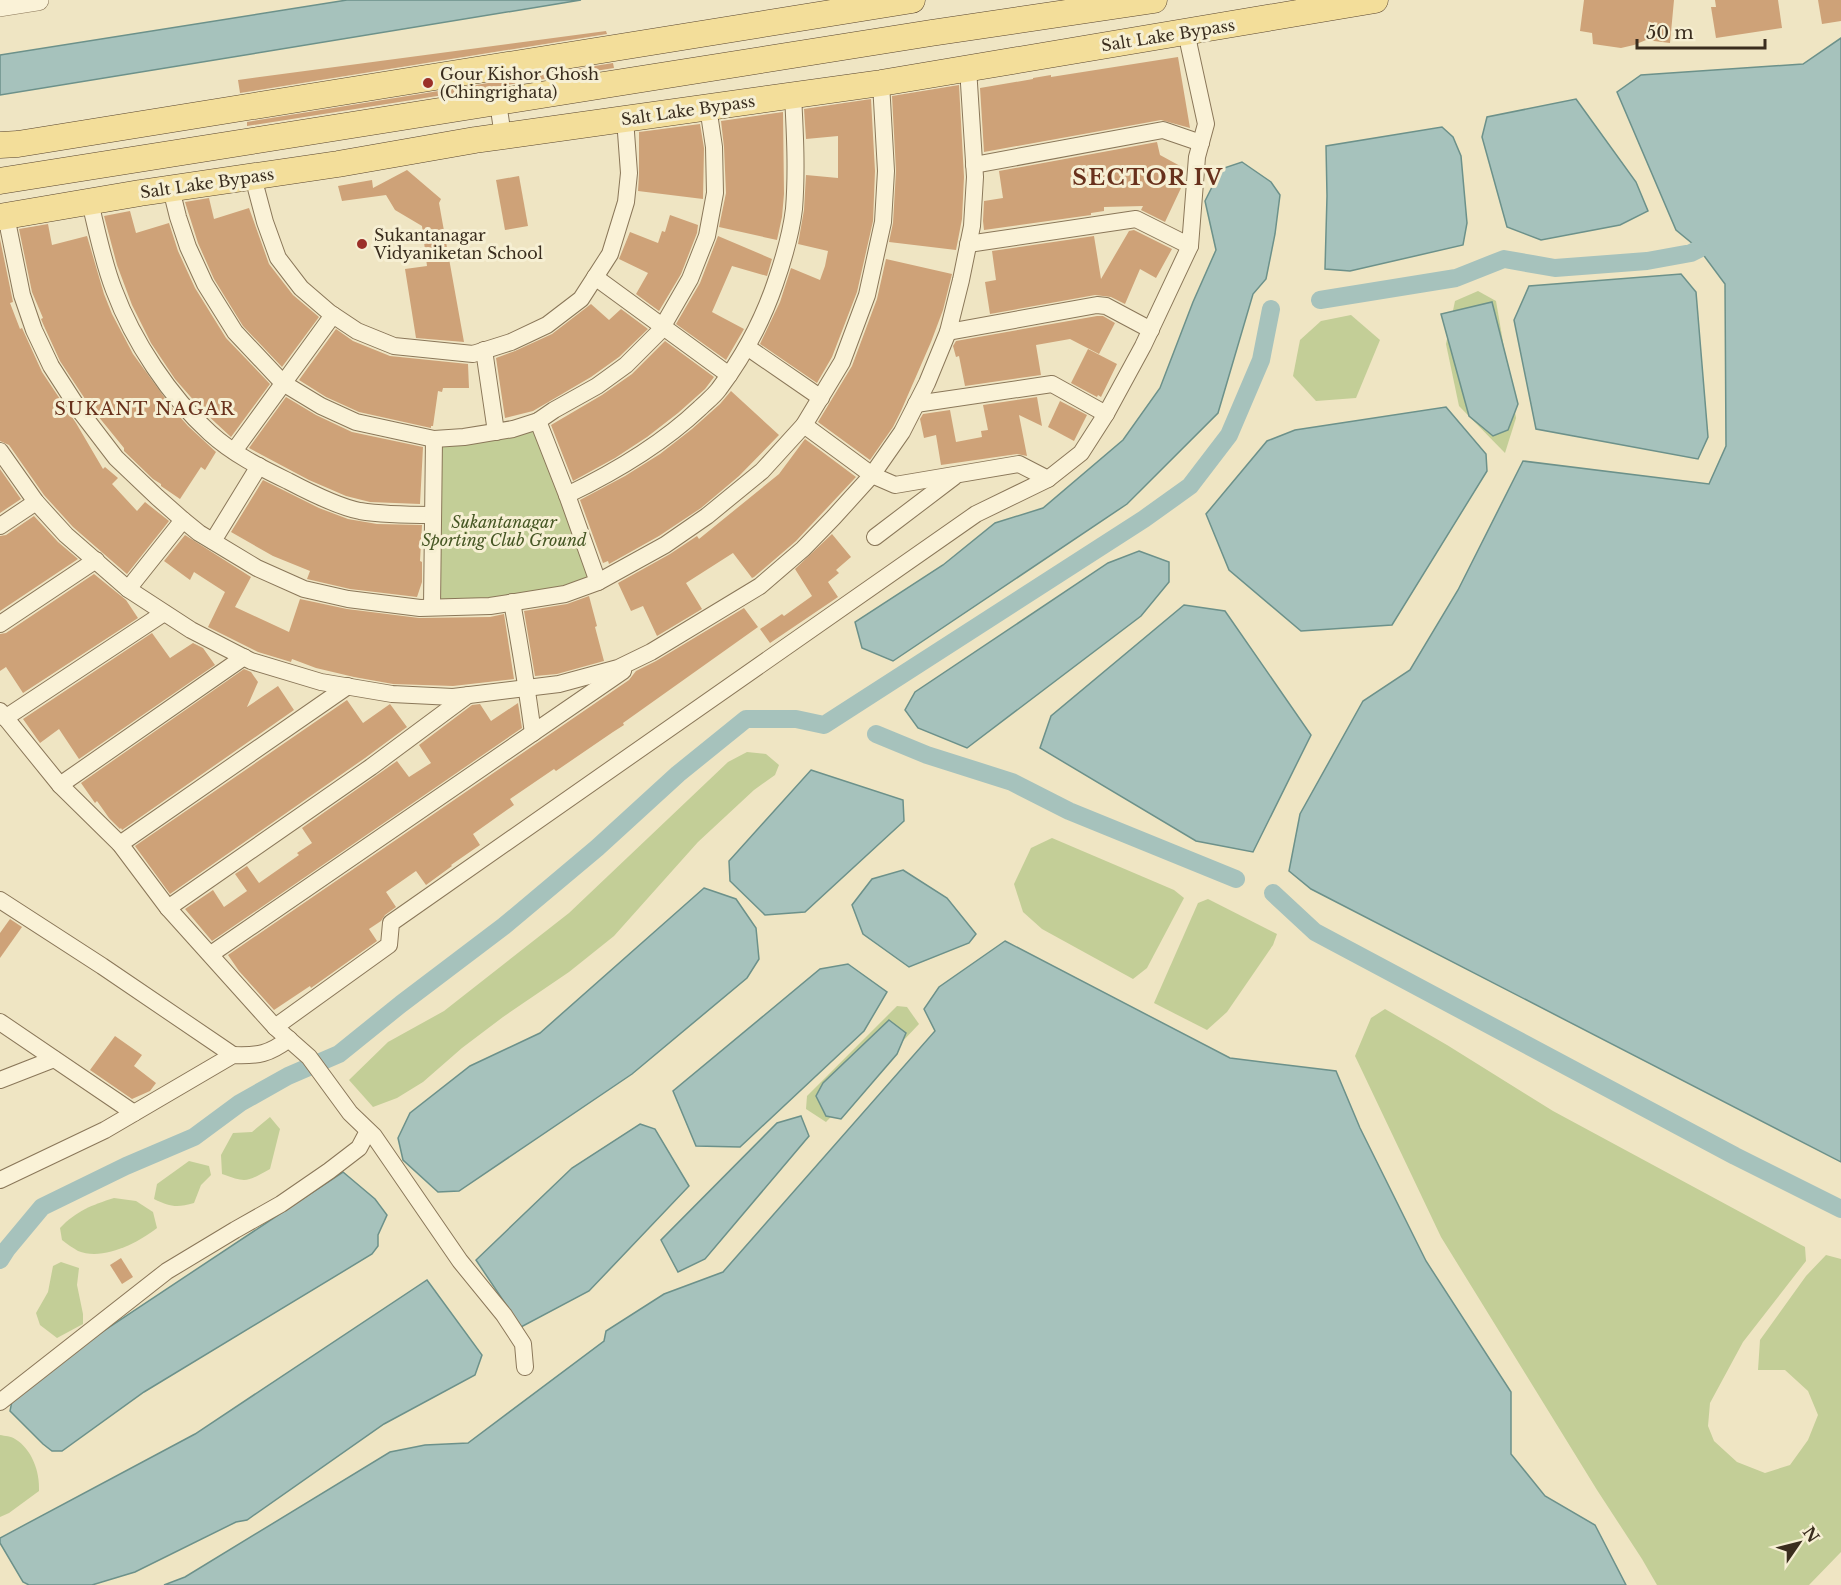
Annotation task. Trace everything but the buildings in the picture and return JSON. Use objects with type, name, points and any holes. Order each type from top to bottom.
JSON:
[{"type":"main road","points":[[6,145],[912,0]]},
{"type":"main road","name":"Salt Lake Bypass","points":[[0,181],[938,32],[1154,0]]},
{"type":"main road","name":"Salt Lake Bypass","points":[[3,217],[503,136],[881,83],[1375,0]]},
{"type":"street","points":[[0,6],[38,0]]},
{"type":"street","points":[[275,1027],[389,945],[391,923],[976,514],[1048,479],[1081,453],[1106,414],[1190,246],[1197,157],[1206,124],[1186,32]]},
{"type":"street","points":[[211,954],[651,652],[760,586],[803,549],[872,475],[902,432],[927,383],[948,332],[972,226],[974,165],[968,68]]},
{"type":"street","points":[[3,217],[22,295],[34,330],[51,366],[80,411],[116,458],[183,520],[257,568],[303,589],[420,608],[490,606],[565,594],[598,582],[665,545],[707,516],[762,471],[804,425],[842,362],[867,295],[883,222],[886,171],[881,83]]},
{"type":"street","points":[[567,495],[641,455],[681,426],[718,390],[747,347],[768,303],[794,212],[796,162],[793,95]]},
{"type":"street","points":[[498,103],[503,136]]},
{"type":"street","points":[[171,189],[178,217],[205,285],[235,332],[283,383],[321,406],[356,422],[434,439],[464,437],[513,429],[538,421],[597,386],[626,365],[660,331],[690,279],[707,236],[715,193],[714,147],[708,107]]},
{"type":"street","points":[[253,177],[265,222],[278,258],[301,288],[333,315],[357,331],[394,346],[473,354],[511,342],[547,325],[581,299],[610,254],[626,202],[629,173],[625,119]]},
{"type":"street","points":[[974,165],[1163,130],[1200,143]]},
{"type":"street","points":[[90,202],[114,290],[132,330],[158,372],[211,434],[234,452],[259,466],[312,493],[357,510],[433,515]]},
{"type":"street","points":[[968,244],[1136,219],[1190,246]]},
{"type":"street","points":[[595,277],[729,375]]},
{"type":"street","points":[[948,332],[1096,305],[1106,306],[1150,330]]},
{"type":"street","points":[[234,452],[333,315]]},
{"type":"street","points":[[747,347],[821,398]]},
{"type":"street","points":[[484,350],[496,432]]},
{"type":"street","points":[[916,404],[1052,384],[1106,414]]},
{"type":"street","points":[[538,421],[598,582]]},
{"type":"street","points":[[804,425],[872,475],[895,485],[1019,464],[1048,479]]},
{"type":"street","points":[[432,607],[434,439]]},
{"type":"street","points":[[0,451],[36,502],[66,535],[128,589],[191,630],[251,661],[321,682],[392,694],[453,697],[559,684],[618,668],[651,652]]},
{"type":"street","points":[[213,541],[259,466]]},
{"type":"street","points":[[875,537],[958,474]]},
{"type":"street","points":[[0,526],[36,502]]},
{"type":"street","points":[[128,589],[183,520]]},
{"type":"street","points":[[0,624],[96,560]]},
{"type":"street","points":[[512,602],[533,733]]},
{"type":"street","points":[[164,613],[2,715],[60,785],[120,844],[168,908],[275,1027],[309,1057],[350,1113],[374,1136],[460,1261],[504,1315],[523,1344],[525,1367]]},
{"type":"street","points":[[60,785],[244,657]]},
{"type":"street","points":[[120,844],[348,686]]},
{"type":"street","points":[[168,908],[371,767],[468,695]]},
{"type":"street","points":[[0,900],[233,1055],[253,1056],[275,1050],[289,1039]]},
{"type":"street","points":[[0,1022],[134,1113]]},
{"type":"street","points":[[0,1180],[105,1130],[233,1055]]},
{"type":"street","points":[[0,1080],[54,1059]]},
{"type":"street","points":[[0,1402],[167,1271],[281,1204],[329,1171],[358,1148],[368,1131]]},
{"type":"green space","points":[[1478,291],[1496,301],[1516,418],[1505,453],[1459,406],[1446,344],[1455,301]]},
{"type":"green space","points":[[1351,315],[1380,340],[1356,398],[1316,401],[1293,376],[1300,340],[1321,321]]},
{"type":"green space","name":"Sukantanagar Sporting Club Ground","points":[[535,427],[590,578],[506,597],[439,602],[441,444]]},
{"type":"green space","points":[[747,752],[766,754],[779,765],[775,775],[754,790],[698,842],[614,936],[569,972],[462,1048],[423,1082],[397,1098],[373,1107],[349,1080],[388,1042],[444,1011],[569,913],[728,762]]},
{"type":"green space","points":[[1052,838],[1174,890],[1184,898],[1147,968],[1133,979],[1042,929],[1023,912],[1014,884],[1031,848]]},
{"type":"green space","points":[[1208,899],[1277,934],[1273,945],[1227,1012],[1207,1030],[1154,1003],[1198,903]]},
{"type":"green space","points":[[897,1006],[907,1007],[919,1024],[826,1122],[806,1109],[807,1096]]},
{"type":"green space","points":[[1385,1009],[1553,1111],[1805,1247],[1806,1261],[1743,1342],[1710,1403],[1708,1426],[1714,1441],[1737,1462],[1765,1473],[1790,1465],[1808,1440],[1818,1415],[1808,1391],[1785,1370],[1758,1370],[1760,1340],[1806,1276],[1826,1255],[1841,1259],[1841,1552],[1809,1585],[1657,1585],[1441,1237],[1355,1056],[1371,1018]]},
{"type":"green space","points":[[270,1117],[280,1129],[270,1169],[246,1180],[222,1174],[221,1155],[233,1133],[252,1132]]},
{"type":"green space","points":[[189,1161],[209,1166],[211,1175],[201,1185],[194,1203],[174,1206],[154,1199],[157,1184]]},
{"type":"green space","points":[[114,1198],[136,1201],[153,1212],[157,1228],[130,1245],[98,1254],[78,1251],[62,1240],[60,1228],[72,1217],[91,1206]]},
{"type":"green space","points":[[61,1262],[79,1268],[77,1285],[83,1324],[57,1338],[40,1325],[36,1313],[48,1292],[53,1266]]},
{"type":"green space","points":[[0,1435],[13,1438],[26,1449],[34,1462],[39,1491],[0,1517]]},
{"type":"water","points":[[347,0],[581,0],[0,95],[0,55]]},
{"type":"water","points":[[1841,38],[1841,1162],[1311,889],[1289,871],[1300,814],[1363,701],[1410,670],[1458,590],[1523,461],[1709,484],[1726,446],[1725,284],[1699,249],[1676,230],[1617,92],[1641,75],[1803,64]]},
{"type":"water","points":[[1576,99],[1636,182],[1648,211],[1620,225],[1541,240],[1507,227],[1482,137],[1487,117]]},
{"type":"water","points":[[1442,127],[1453,137],[1461,156],[1467,223],[1463,245],[1350,271],[1325,269],[1326,146]]},
{"type":"water","points":[[1242,162],[1271,182],[1280,195],[1266,279],[1253,294],[1218,413],[1127,504],[893,661],[862,648],[855,622],[943,565],[995,523],[1043,508],[1123,440],[1160,388],[1216,250],[1205,201],[1221,169]]},
{"type":"water","points":[[1681,274],[1696,292],[1708,437],[1698,459],[1536,429],[1514,320],[1529,286]]},
{"type":"water","points":[[1492,302],[1518,404],[1508,430],[1493,436],[1469,416],[1441,314]]},
{"type":"water","points":[[1446,407],[1486,454],[1487,471],[1392,625],[1301,631],[1229,570],[1206,514],[1267,441],[1295,430]]},
{"type":"water","points":[[1139,551],[1169,562],[1169,582],[1141,616],[967,748],[918,728],[905,710],[915,692],[1108,563]]},
{"type":"water","points":[[1184,605],[1225,611],[1311,735],[1253,852],[1196,841],[1040,748],[1051,716]]},
{"type":"water","points":[[811,770],[903,800],[904,821],[805,912],[765,915],[730,881],[729,861]]},
{"type":"water","points":[[903,870],[947,898],[976,934],[969,943],[909,967],[863,934],[852,905],[872,879]]},
{"type":"water","points":[[704,888],[736,899],[756,928],[759,959],[747,978],[632,1074],[459,1191],[438,1192],[403,1160],[398,1138],[410,1113],[470,1066],[540,1033]]},
{"type":"water","points":[[1005,941],[1230,1058],[1336,1071],[1360,1128],[1426,1261],[1511,1392],[1511,1454],[1545,1496],[1595,1525],[1626,1585],[164,1585],[185,1577],[390,1452],[425,1445],[468,1443],[604,1341],[606,1331],[664,1294],[723,1272],[935,1031],[924,1009],[939,987]]},
{"type":"water","points":[[848,964],[887,992],[864,1031],[740,1147],[696,1146],[673,1091],[820,969]]},
{"type":"water","points":[[889,1020],[906,1033],[897,1054],[841,1119],[826,1116],[816,1096],[823,1083]]},
{"type":"water","points":[[801,1116],[809,1136],[705,1259],[678,1272],[661,1240],[777,1123]]},
{"type":"water","points":[[640,1124],[655,1129],[689,1186],[589,1291],[521,1327],[476,1260],[572,1168]]},
{"type":"water","points":[[343,1172],[375,1199],[387,1215],[378,1235],[378,1246],[372,1254],[144,1392],[62,1451],[52,1451],[10,1411],[12,1401],[25,1383]]},
{"type":"water","points":[[427,1280],[482,1355],[475,1375],[384,1424],[247,1520],[236,1522],[135,1572],[92,1585],[29,1585],[23,1582],[0,1543],[0,1538],[195,1434]]},
{"type":"waterway","points":[[1320,300],[1456,278],[1504,259],[1555,268],[1647,261],[1691,253],[1699,249]]},
{"type":"waterway","points":[[0,1260],[42,1207],[126,1166],[194,1137],[240,1103],[288,1076],[339,1054],[504,926],[597,848],[678,774],[746,719],[796,719],[824,725],[1144,519],[1190,486],[1229,435],[1261,360],[1271,309]]},
{"type":"waterway","points":[[876,734],[927,755],[1012,782],[1069,811],[1236,879]]},
{"type":"waterway","points":[[1273,893],[1315,932],[1735,1156],[1841,1209]]},
{"type":"place","name":"Gour Kishor Ghosh (Chingrighata)","points":[[428,83]]},
{"type":"place","name":"Sukantanagar Vidyaniketan School","points":[[362,244]]},
{"type":"district","name":"SECTOR IV","points":[[1148,177]]},
{"type":"district","name":"SUKANT NAGAR","points":[[145,409]]}]
